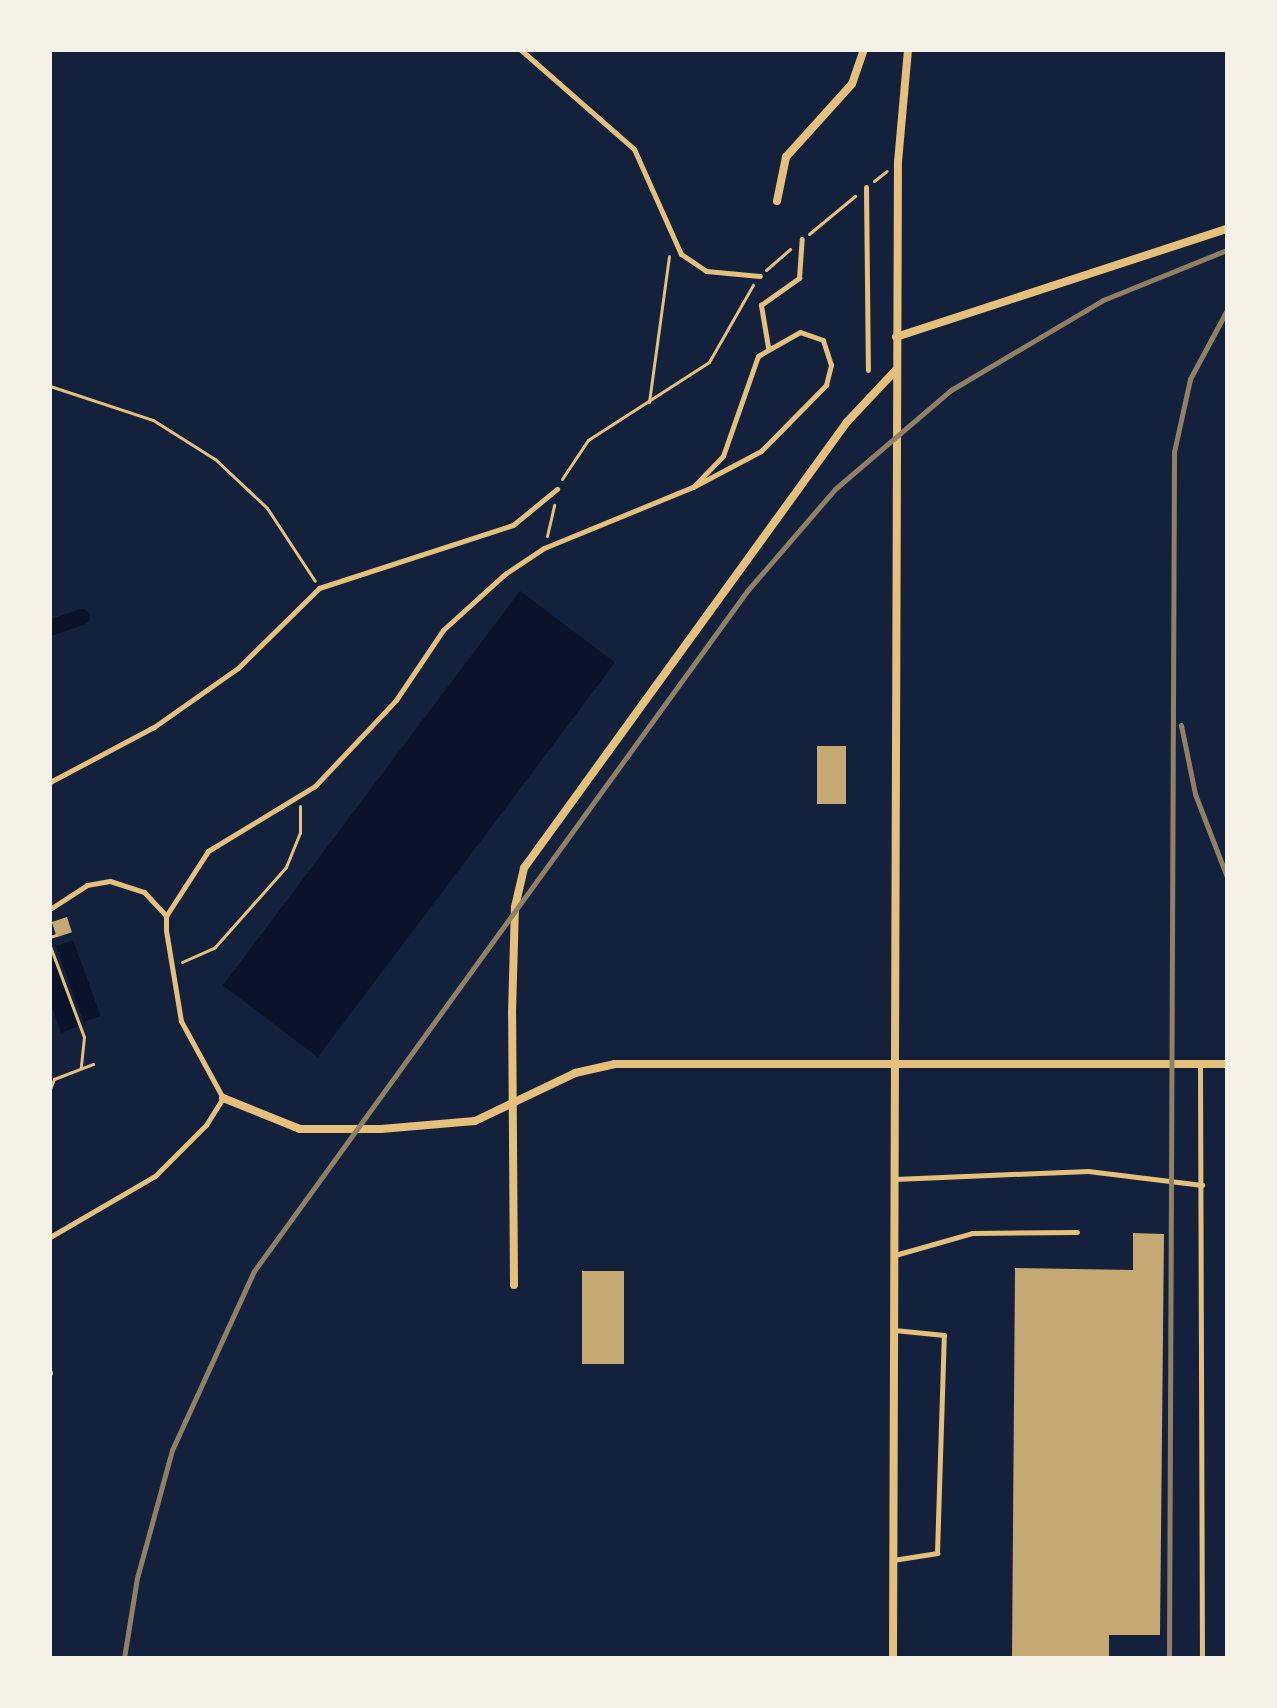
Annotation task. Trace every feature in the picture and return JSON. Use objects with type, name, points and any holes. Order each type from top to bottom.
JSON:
[{"type":"street","points":[[777,201],[784,161],[852,84],[864,50]]},
{"type":"street","points":[[893,1658],[896,337],[898,162],[908,50]]},
{"type":"street","points":[[896,337],[1227,229]]},
{"type":"street","points":[[514,1285],[515,907],[524,868],[847,422],[897,370]]},
{"type":"street","points":[[223,1098],[300,1129],[475,1121],[605,1065],[1227,1064]]},
{"type":"lane","points":[[521,50],[634,149],[672,240],[706,271],[760,276]]},
{"type":"lane","points":[[866,187],[868,370]]},
{"type":"lane","points":[[693,487],[723,456],[768,347],[761,305],[796,283],[802,239]]},
{"type":"lane","points":[[166,916],[216,844],[298,798],[376,724],[462,608],[544,548],[693,487],[761,451],[826,385],[831,365],[823,340],[800,332],[768,347]]},
{"type":"lane","points":[[50,782],[154,727],[238,668],[319,588],[513,525],[557,489]]},
{"type":"lane","points":[[50,909],[87,885],[110,881],[144,892],[166,916],[170,964],[181,1021],[223,1098],[206,1125],[155,1176],[50,1237]]},
{"type":"lane","points":[[1200,1064],[1202,1658]]},
{"type":"lane","points":[[895,1179],[1088,1171],[1202,1185]]},
{"type":"lane","points":[[894,1255],[972,1233],[1077,1232]]},
{"type":"lane","points":[[893,1560],[937,1553],[944,1335],[894,1330]]},
{"type":"path","points":[[544,548],[557,489],[588,440],[709,362],[760,276],[898,162]]},
{"type":"path","points":[[648,403],[672,240]]},
{"type":"path","points":[[50,386],[153,420],[215,459],[267,508],[319,588]]},
{"type":"path","points":[[170,964],[215,947],[286,867],[300,833],[298,798]]},
{"type":"path","points":[[50,937],[56,935]]},
{"type":"path","points":[[50,946],[84,1037],[81,1068]]},
{"type":"path","points":[[50,1089],[54,1079],[93,1064]]},
{"type":"water","points":[[520,591],[615,663],[318,1057],[223,986]]},
{"type":"water","points":[[73,940],[101,1016],[84,1022],[56,946]]},
{"type":"water","points":[[50,948],[79,1026],[61,1033],[50,1001]]},
{"type":"building","points":[[817,746],[846,746],[846,804],[817,804]]},
{"type":"building","points":[[67,917],[72,932],[57,937],[52,922]]},
{"type":"building","points":[[1133,1233],[1164,1234],[1160,1635],[1109,1635],[1109,1658],[1012,1658],[1015,1268],[1133,1270]]},
{"type":"building","points":[[582,1271],[624,1271],[624,1364],[582,1364]]},
{"type":"waterway","points":[[50,628],[82,617]]},
{"type":"railway","points":[[124,1658],[137,1578],[172,1450],[254,1271],[747,591],[835,489],[951,390],[1103,300],[1227,250]]},
{"type":"railway","points":[[1169,1658],[1174,452],[1190,379],[1227,310]]},
{"type":"railway","points":[[1181,725],[1195,794],[1227,877]]}]
